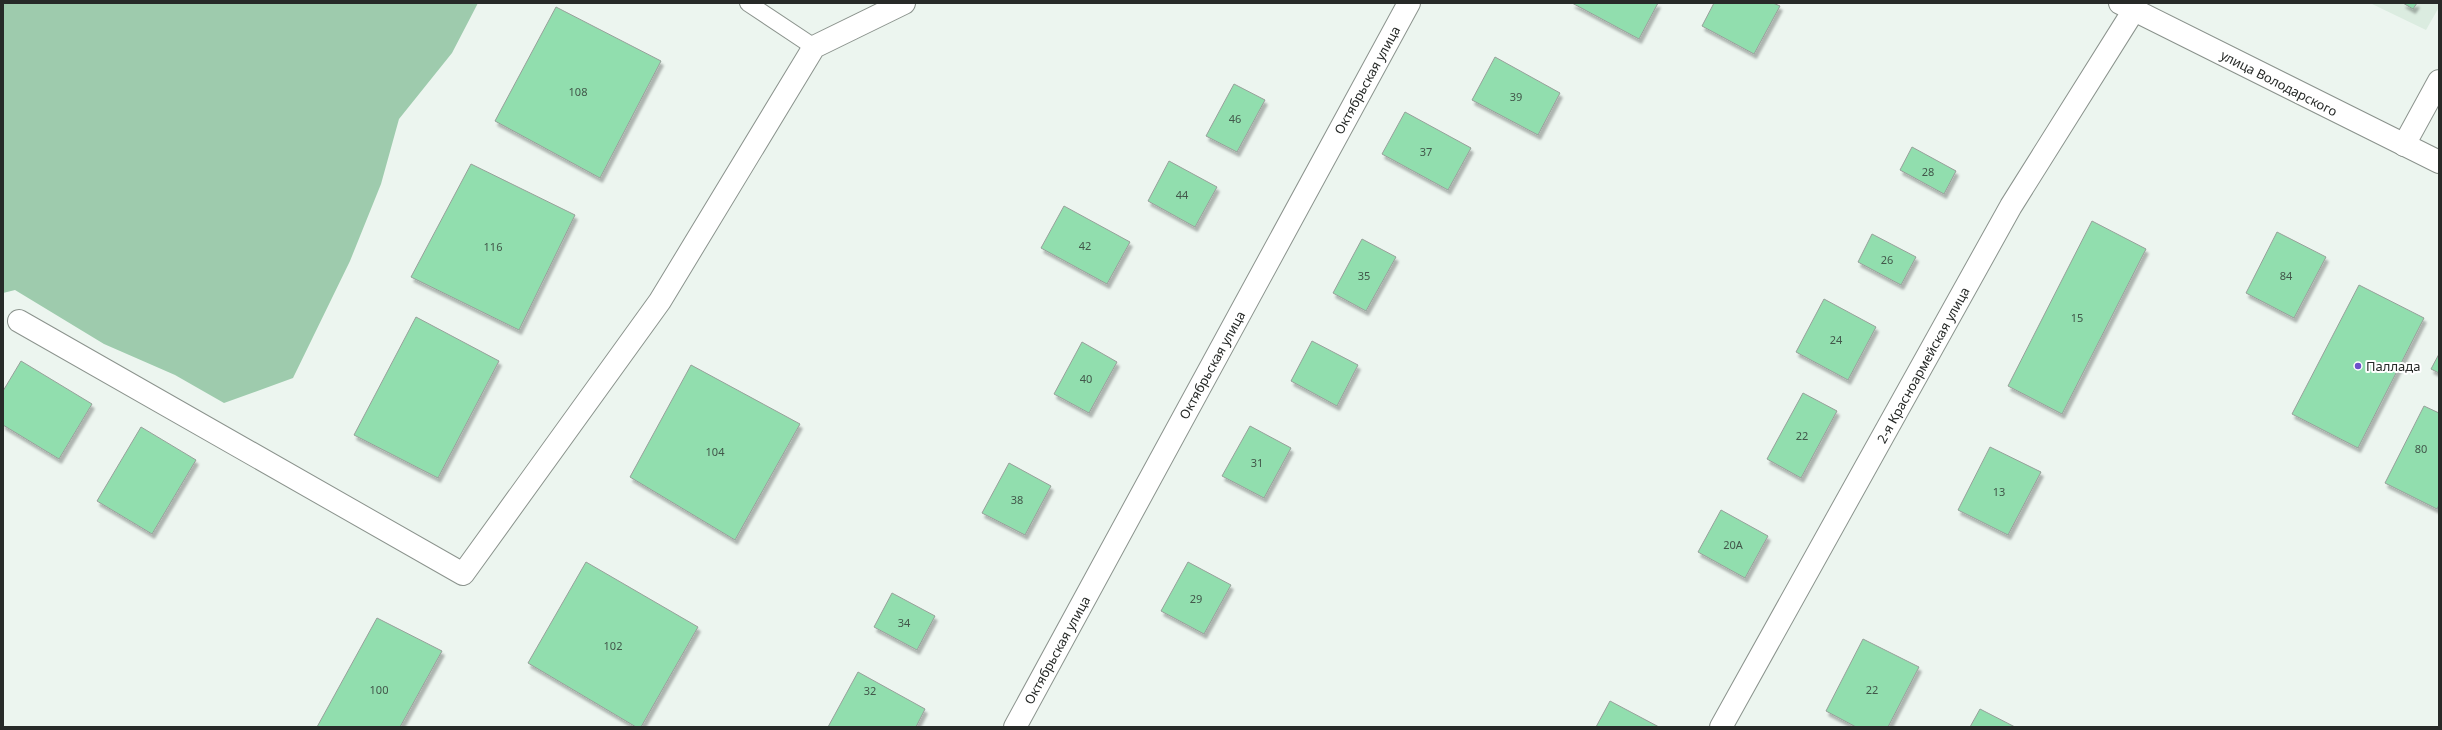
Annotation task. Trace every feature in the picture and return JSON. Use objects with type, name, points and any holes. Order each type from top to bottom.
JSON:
[{"type":"street","points":[[19,321],[463,574],[660,301],[814,47],[904,3]]},
{"type":"street","name":"Октябрьская улица","points":[[1015,727],[1409,3]]},
{"type":"street","name":"улица Володарского","points":[[2127,6],[2439,162]]},
{"type":"street","name":"2-я Красноармейская улица","points":[[1721,727],[2011,206],[2127,6]]},
{"type":"street","points":[[2404,145],[2439,81]]},
{"type":"lane","points":[[748,3],[814,47]]},
{"type":"shaded area","points":[[2370,3],[2439,3],[2439,7],[2426,30]]},
{"type":"green space","points":[[3,3],[478,3],[452,53],[399,119],[381,184],[350,261],[293,378],[224,403],[175,375],[104,344],[15,290],[3,293]]},
{"type":"building","points":[[1572,3],[1658,3],[1639,39]]},
{"type":"building","points":[[1714,3],[1773,3],[1780,6],[1754,54],[1702,26]]},
{"type":"building","points":[[2403,3],[2417,3],[2413,9]]},
{"type":"building","points":[[556,7],[661,61],[600,178],[495,121]]},
{"type":"building","points":[[1495,57],[1560,93],[1538,135],[1472,100]]},
{"type":"building","points":[[1234,84],[1265,100],[1237,152],[1206,136]]},
{"type":"building","points":[[1405,112],[1471,148],[1448,190],[1382,154]]},
{"type":"building","points":[[1912,147],[1956,171],[1944,194],[1900,170]]},
{"type":"building","points":[[1169,161],[1217,187],[1195,227],[1148,201]]},
{"type":"building","points":[[471,164],[575,215],[519,330],[411,277]]},
{"type":"building","points":[[1064,206],[1130,242],[1107,284],[1041,248]]},
{"type":"building","points":[[2092,221],[2146,249],[2062,414],[2008,386]]},
{"type":"building","points":[[2277,232],[2326,257],[2294,318],[2246,293]]},
{"type":"building","points":[[1872,234],[1916,257],[1901,285],[1858,262]]},
{"type":"building","points":[[1362,239],[1396,257],[1366,311],[1333,293]]},
{"type":"building","name":"Паллада","points":[[2359,285],[2424,318],[2358,448],[2292,414]]},
{"type":"building","points":[[1824,299],[1876,327],[1848,380],[1796,352]]},
{"type":"building","points":[[416,317],[499,361],[438,478],[354,435]]},
{"type":"building","points":[[1312,341],[1358,365],[1337,406],[1291,381]]},
{"type":"building","points":[[1082,342],[1117,362],[1089,413],[1054,394]]},
{"type":"building","points":[[2439,354],[2439,373],[2431,369]]},
{"type":"building","points":[[21,361],[92,404],[59,459],[3,425],[3,391]]},
{"type":"building","points":[[691,365],[800,424],[735,540],[630,477]]},
{"type":"building","points":[[1803,393],[1837,411],[1801,478],[1767,459]]},
{"type":"building","points":[[2424,406],[2439,413],[2439,505],[2437,509],[2385,483]]},
{"type":"building","points":[[1250,426],[1291,448],[1264,498],[1222,476]]},
{"type":"building","points":[[141,427],[196,460],[152,534],[97,501]]},
{"type":"building","points":[[1990,447],[2041,472],[2008,535],[1958,510]]},
{"type":"building","points":[[1009,463],[1051,486],[1025,535],[982,513]]},
{"type":"building","points":[[1721,510],[1768,536],[1745,578],[1698,552]]},
{"type":"building","points":[[586,562],[698,627],[641,727],[636,727],[528,663]]},
{"type":"building","points":[[1188,562],[1231,585],[1204,634],[1161,611]]},
{"type":"building","points":[[892,593],[935,616],[917,650],[874,627]]},
{"type":"building","points":[[377,618],[442,651],[400,727],[317,727]]},
{"type":"building","points":[[1863,639],[1919,667],[1888,727],[1856,727],[1826,711]]},
{"type":"building","points":[[858,672],[925,709],[916,727],[828,727]]},
{"type":"building","points":[[1610,701],[1659,727],[1596,727]]},
{"type":"building","points":[[1980,709],[2015,727],[1970,727]]},
{"type":"place","name":"Паллада","points":[[2358,366]]}]
